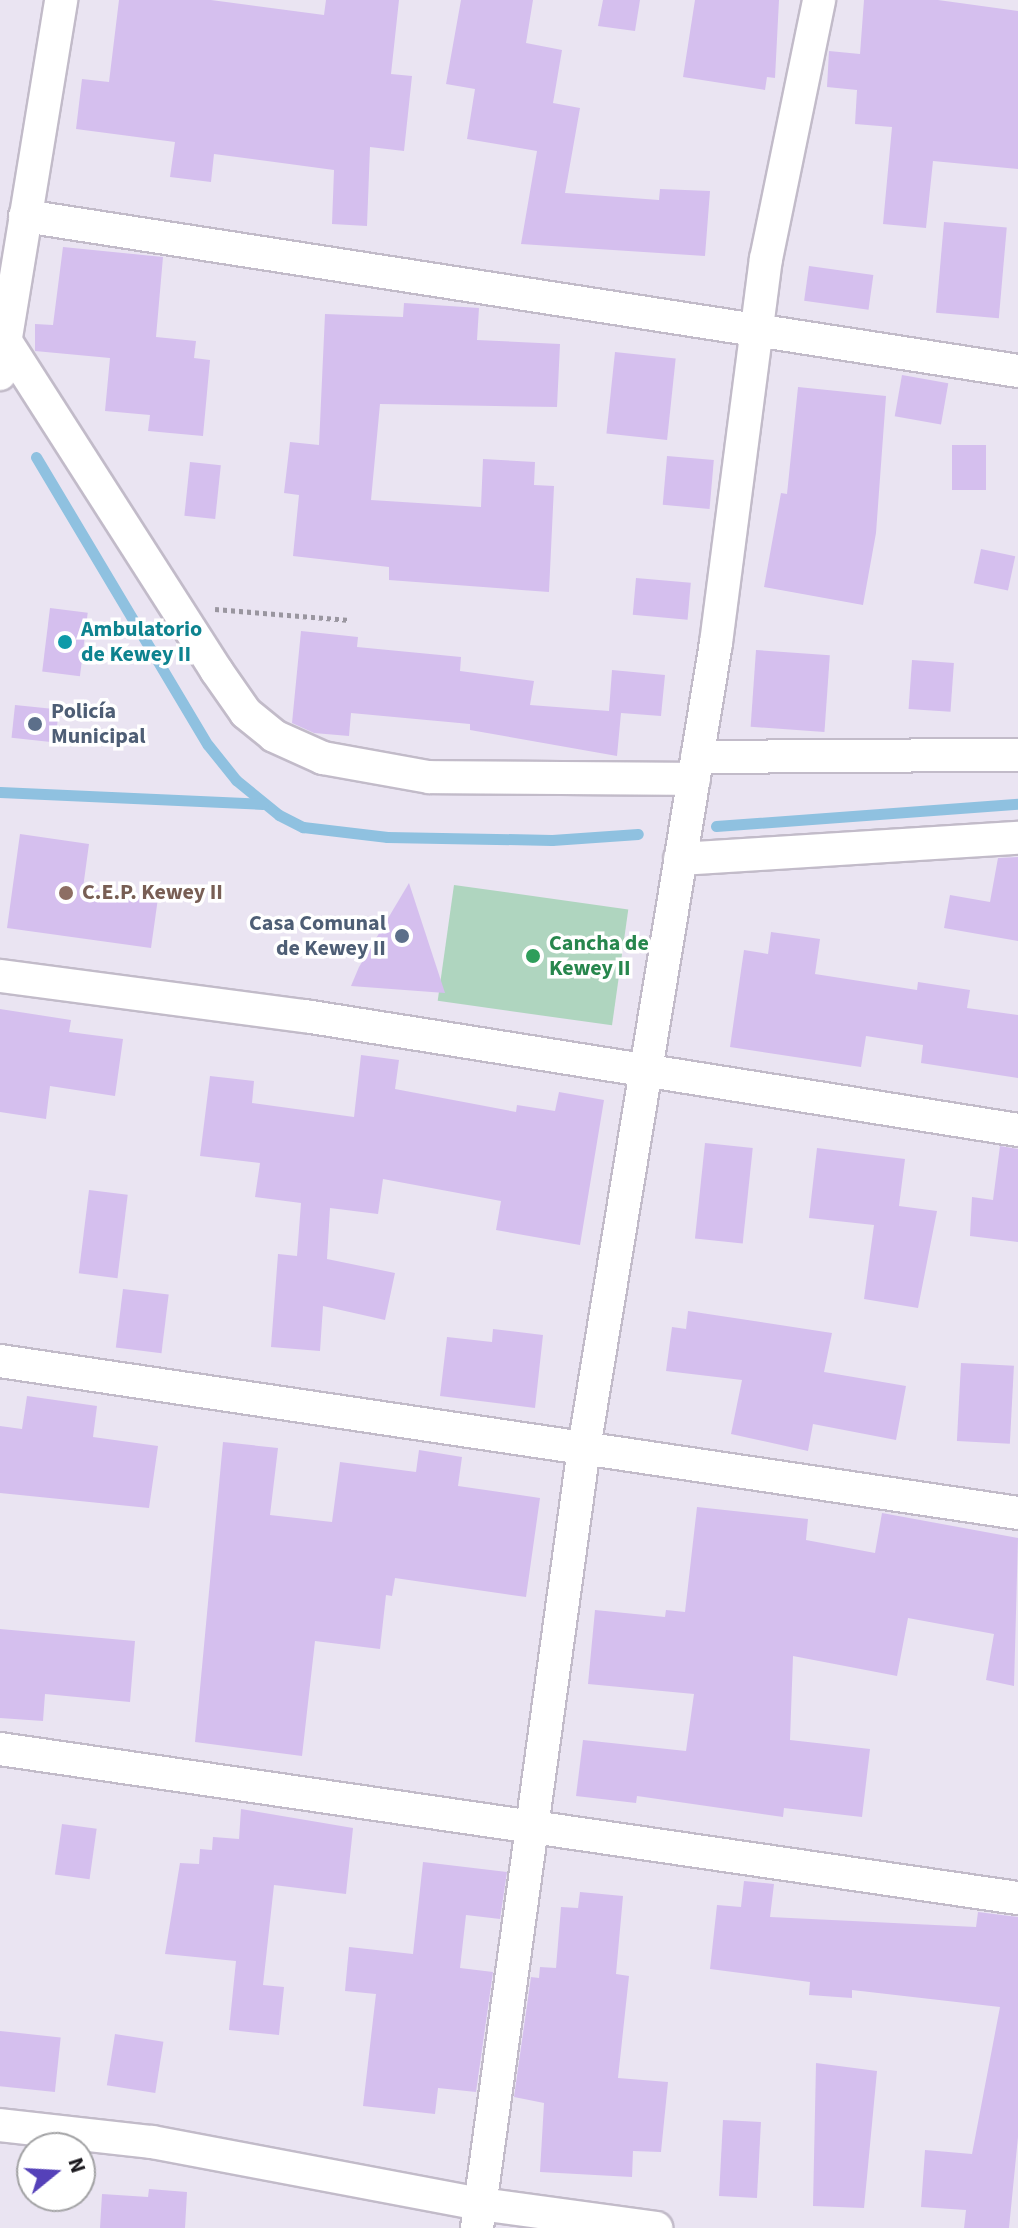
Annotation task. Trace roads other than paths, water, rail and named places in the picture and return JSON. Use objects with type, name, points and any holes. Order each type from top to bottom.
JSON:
[{"type":"street","points":[[0,374],[61,0]]},
{"type":"street","points":[[479,2216],[584,1448],[696,768],[784,162],[819,0]]},
{"type":"street","points":[[25,216],[759,328],[1018,371]]},
{"type":"street","points":[[5,340],[246,713],[274,736],[323,758],[429,777],[1018,755]]},
{"type":"street","points":[[680,859],[1018,838]]},
{"type":"street","points":[[0,976],[305,1016],[645,1073],[1018,1130]]},
{"type":"street","points":[[0,1361],[1018,1513]]},
{"type":"street","points":[[0,1749],[534,1823],[870,1880],[1018,1898]]},
{"type":"street","points":[[0,2125],[152,2142],[479,2216],[656,2228]]},
{"type":"waterway","points":[[36,457],[208,745],[236,780],[279,815],[303,827],[387,837],[552,840],[638,834]]},
{"type":"waterway","points":[[0,792],[263,804]]},
{"type":"waterway","points":[[716,826],[1018,804]]},
{"type":"place","name":"Ambulatorio de Kewey II","points":[[65,642]]},
{"type":"place","name":"Policía Municipal","points":[[35,724]]},
{"type":"place","name":"C.E.P. Kewey II","points":[[66,893]]},
{"type":"place","name":"Casa Comunal de Kewey II","points":[[402,936]]},
{"type":"place","name":"Cancha de Kewey II","points":[[533,956]]}]
